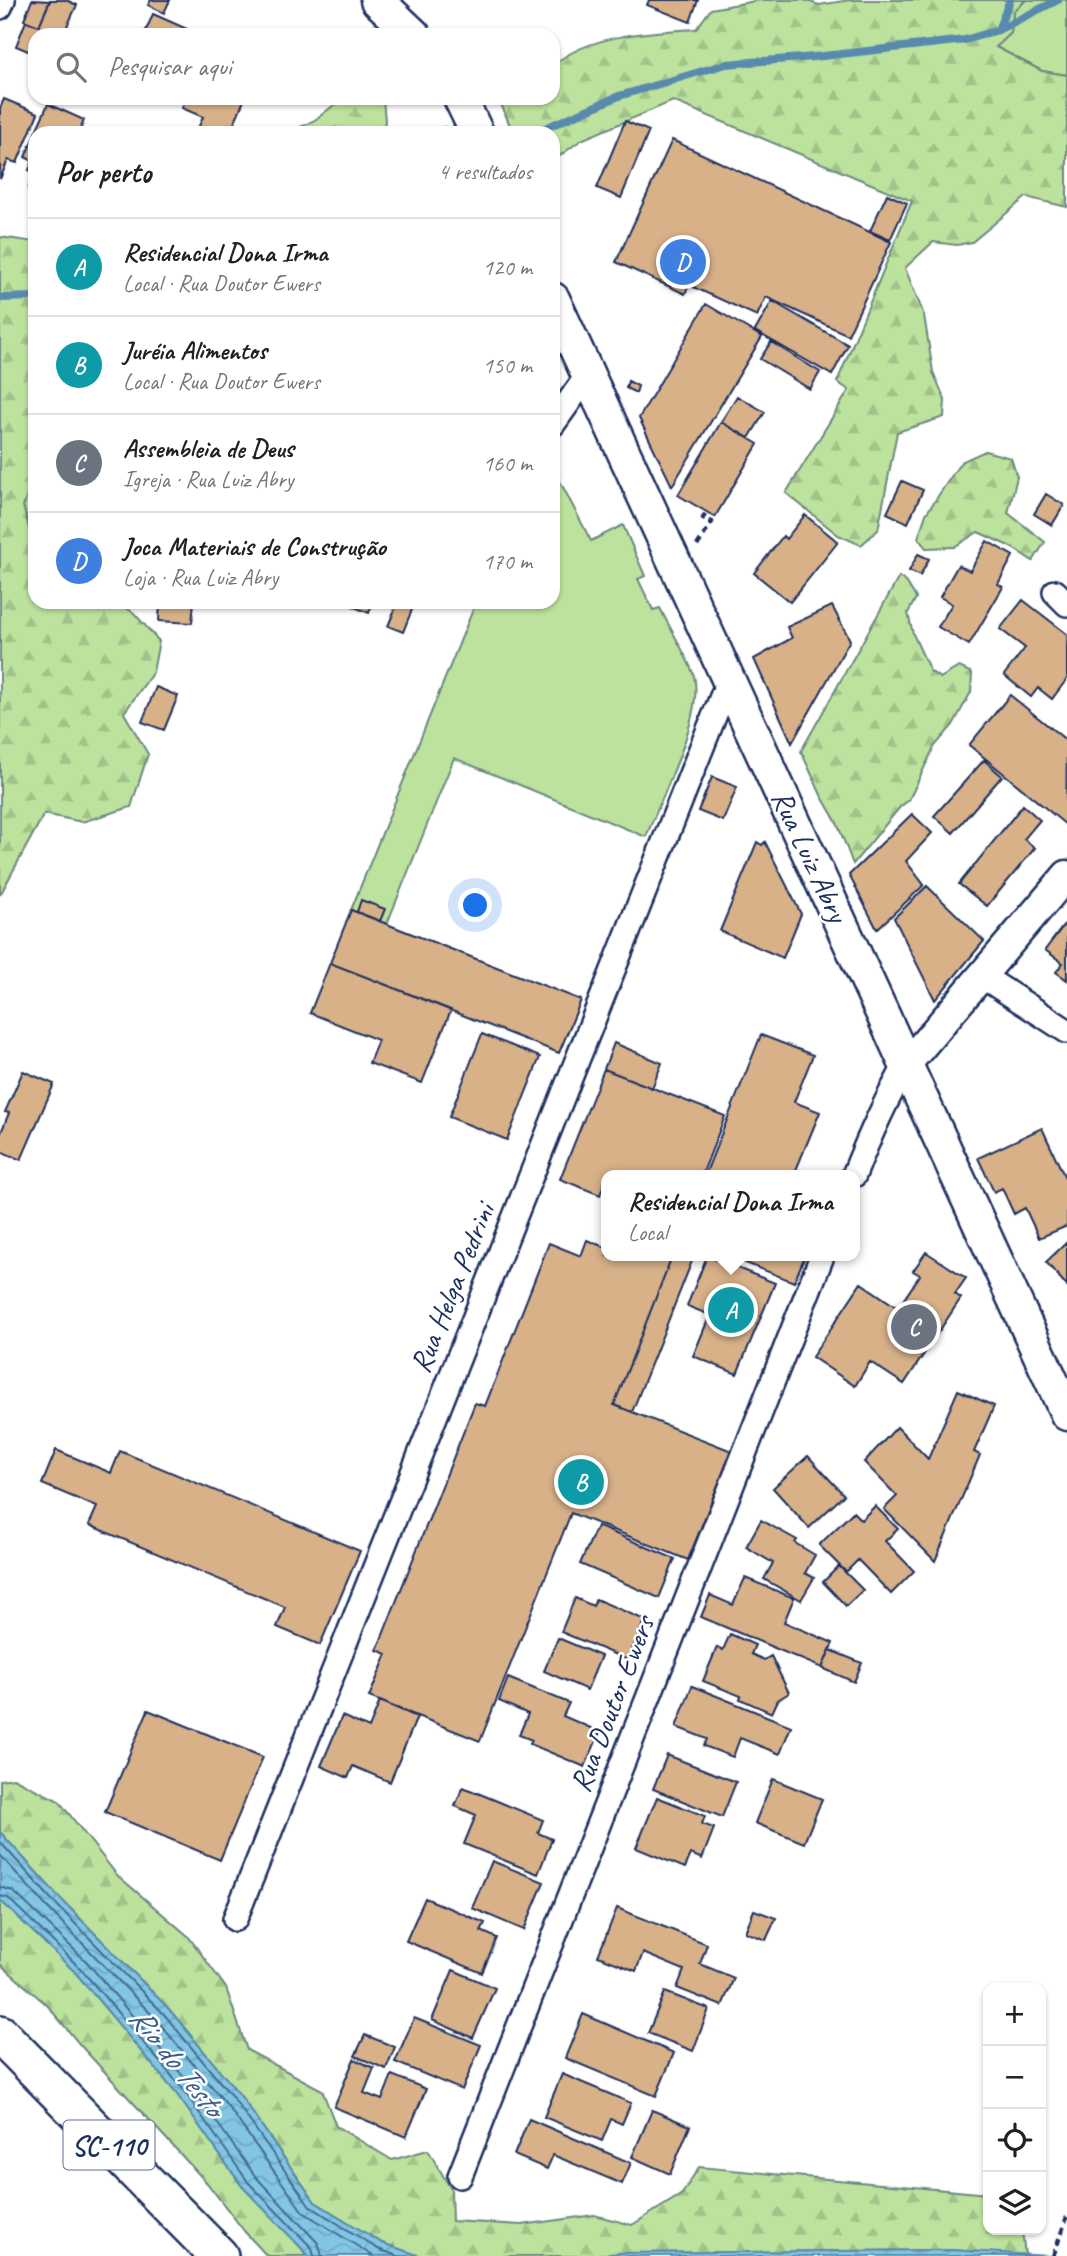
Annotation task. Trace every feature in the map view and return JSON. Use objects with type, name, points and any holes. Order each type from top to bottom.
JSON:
[{"type":"main road","points":[[377,0],[407,28]]},
{"type":"main road","points":[[463,105],[474,126]]},
{"type":"main road","name":"Rua Luiz Abry","points":[[560,314],[1067,1414]]},
{"type":"main road","name":"SC-110","points":[[0,2034],[219,2256]]},
{"type":"street","points":[[0,7],[3,0]]},
{"type":"street","points":[[560,414],[588,375]]},
{"type":"street","name":"Rua Helga Pedrini","points":[[234,1919],[729,679]]},
{"type":"street","points":[[856,1170],[874,1124],[906,1065],[1067,875]]},
{"type":"street","points":[[982,976],[1067,1031]]},
{"type":"street","name":"Rua Doutor Ewers","points":[[460,2176],[820,1261]]},
{"type":"path","points":[[1053,2256],[1067,2217]]},
{"type":"green space","points":[[761,0],[804,0],[819,5],[850,0],[1026,0],[1013,12],[1011,33],[996,47],[1042,71],[1067,75],[1067,207],[1026,197],[972,242],[957,245],[933,242],[905,268],[924,315],[933,372],[945,400],[944,417],[897,432],[878,530],[861,545],[838,535],[786,493],[849,390],[837,382],[912,201],[673,101],[581,140],[560,156],[560,126],[510,126],[501,105],[560,105],[560,60],[568,55],[584,47],[621,36],[696,29],[711,9]]},
{"type":"green space","points":[[1026,0],[1067,0],[1067,75],[1042,71],[996,47],[1011,33],[1013,12]]},
{"type":"green space","points":[[334,105],[384,105],[384,126],[303,126]]},
{"type":"green space","points":[[0,237],[28,241],[28,494],[23,506],[28,524],[28,609],[128,609],[159,641],[153,672],[124,713],[148,754],[131,807],[82,822],[44,814],[0,895]]},
{"type":"green space","points":[[985,451],[1011,458],[1017,477],[1008,513],[1045,542],[1033,561],[1011,547],[978,532],[954,547],[926,548],[918,538],[926,514],[961,462]]},
{"type":"green space","points":[[560,481],[591,541],[623,525],[645,576],[638,579],[653,610],[660,608],[694,676],[693,712],[687,734],[646,837],[454,758],[387,924],[351,910],[473,609],[560,609]]},
{"type":"green space","points":[[28,494],[28,524],[23,506]]},
{"type":"green space","points":[[899,577],[907,583],[916,598],[908,613],[913,634],[930,671],[940,678],[959,667],[972,673],[971,692],[953,725],[934,747],[909,800],[900,807],[853,864],[837,823],[801,751]]},
{"type":"green space","points":[[13,1778],[59,1801],[117,1875],[188,1936],[226,1988],[247,2050],[322,2090],[336,2126],[392,2160],[428,2150],[451,2189],[452,2221],[522,2225],[594,2215],[632,2225],[682,2194],[699,2167],[983,2194],[983,2235],[1023,2235],[1025,2255],[950,2250],[420,2256],[382,2243],[315,2202],[240,2095],[168,2008],[57,1895],[0,1832],[0,1780]]},
{"type":"green space","points":[[0,1900],[75,1972],[176,2093],[242,2186],[309,2256],[267,2256],[207,2183],[81,2046],[47,2005],[0,1964]]},
{"type":"water","name":"Rio do Testo","points":[[0,1832],[57,1895],[168,2008],[240,2095],[315,2202],[382,2243],[420,2256],[309,2256],[242,2186],[176,2093],[75,1972],[0,1900]]},
{"type":"water","points":[[950,2250],[1050,2256],[587,2256],[622,2253]]},
{"type":"building","points":[[32,0],[50,1],[39,26],[24,20]]},
{"type":"building","points":[[50,0],[66,0],[77,5],[66,28],[28,28],[28,51],[16,46],[26,21],[39,26]]},
{"type":"building","points":[[151,0],[170,0],[164,13],[148,5]]},
{"type":"building","points":[[649,0],[698,0],[690,22],[647,5]]},
{"type":"building","points":[[153,14],[185,28],[147,28]]},
{"type":"building","points":[[4,99],[38,113],[33,126],[28,126],[28,137],[17,163],[8,160],[0,179],[0,108]]},
{"type":"building","points":[[48,105],[84,120],[82,126],[38,126]]},
{"type":"building","points":[[183,105],[242,105],[233,126],[199,126],[203,117],[182,108]]},
{"type":"building","points":[[625,121],[649,131],[621,198],[597,188]]},
{"type":"building","points":[[672,140],[891,242],[848,335],[766,297],[757,316],[689,285],[685,294],[616,262]]},
{"type":"building","points":[[887,194],[907,203],[890,240],[870,231]]},
{"type":"building","points":[[772,301],[848,345],[832,375],[755,331]]},
{"type":"building","points":[[706,304],[762,337],[672,486],[639,418]]},
{"type":"building","points":[[771,342],[820,372],[810,389],[760,359]]},
{"type":"building","points":[[628,381],[638,386],[636,393],[626,388]]},
{"type":"building","points":[[737,396],[765,412],[749,438],[721,422]]},
{"type":"building","points":[[721,422],[758,444],[715,517],[678,495]]},
{"type":"building","points":[[902,481],[923,490],[908,523],[887,513]]},
{"type":"building","points":[[1046,494],[1064,505],[1052,525],[1034,514]]},
{"type":"building","points":[[805,515],[838,542],[790,602],[754,573],[783,536],[786,539]]},
{"type":"building","points":[[987,541],[1013,556],[998,584],[1003,587],[969,645],[938,627],[952,604],[940,597],[958,565],[970,571]]},
{"type":"building","points":[[918,554],[929,559],[920,576],[909,571]]},
{"type":"building","points":[[1023,600],[1067,634],[1067,679],[1052,699],[1038,688],[1031,697],[1004,675],[1025,648],[1000,629]]},
{"type":"building","points":[[832,606],[850,640],[792,743],[754,659],[792,638],[787,627]]},
{"type":"building","points":[[160,609],[193,609],[192,623],[159,621]]},
{"type":"building","points":[[395,609],[412,609],[403,632],[388,626]]},
{"type":"building","points":[[156,687],[178,696],[164,730],[142,722]]},
{"type":"building","points":[[1010,695],[1067,741],[1066,825],[969,745]]},
{"type":"building","points":[[984,760],[1002,776],[953,833],[934,816]]},
{"type":"building","points":[[712,777],[737,787],[723,821],[698,811]]},
{"type":"building","points":[[1023,805],[1040,820],[1024,839],[1035,848],[987,906],[959,884]]},
{"type":"building","points":[[912,814],[932,833],[906,861],[924,885],[877,929],[849,875]]},
{"type":"building","points":[[757,842],[762,845],[765,842],[801,914],[783,958],[720,931]]},
{"type":"building","points":[[927,886],[984,941],[935,1000],[894,918]]},
{"type":"building","points":[[361,900],[385,909],[380,921],[357,912]]},
{"type":"building","points":[[351,910],[581,1000],[559,1053],[330,963]]},
{"type":"building","points":[[1067,921],[1067,980],[1056,972],[1063,963],[1045,950]]},
{"type":"building","points":[[330,963],[451,1010],[422,1083],[369,1063],[378,1040],[310,1013]]},
{"type":"building","points":[[482,1034],[540,1057],[507,1140],[449,1117]]},
{"type":"building","points":[[761,1035],[813,1055],[794,1102],[820,1112],[796,1170],[707,1170]]},
{"type":"building","points":[[614,1043],[662,1063],[652,1088],[604,1069]]},
{"type":"building","points":[[604,1069],[725,1116],[704,1170],[601,1170],[600,1195],[560,1179]]},
{"type":"building","points":[[23,1071],[54,1084],[21,1160],[0,1151],[0,1135],[9,1113],[5,1112]]},
{"type":"building","points":[[1042,1128],[1067,1182],[1067,1226],[1039,1238],[1025,1208],[1014,1214],[1002,1188],[994,1192],[978,1158]]},
{"type":"building","points":[[587,1240],[601,1246],[601,1261],[670,1261],[614,1405],[732,1451],[688,1560],[571,1513],[480,1741],[369,1697],[387,1654],[377,1650],[475,1403],[485,1406],[549,1243],[581,1256]]},
{"type":"building","points":[[1067,1242],[1067,1286],[1046,1262]]},
{"type":"building","points":[[926,1252],[966,1278],[955,1294],[961,1298],[904,1384],[870,1362],[855,1386],[812,1357],[861,1283],[898,1308],[920,1275],[913,1271]]},
{"type":"building","points":[[670,1261],[692,1261],[632,1412],[614,1405]]},
{"type":"building","points":[[705,1261],[720,1261],[775,1283],[737,1374],[693,1356],[710,1315],[687,1306]]},
{"type":"building","points":[[741,1261],[803,1261],[794,1282]]},
{"type":"building","points":[[958,1390],[994,1406],[974,1452],[980,1455],[935,1561],[884,1509],[897,1496],[864,1462],[897,1427],[928,1459]]},
{"type":"building","points":[[56,1450],[111,1473],[120,1451],[360,1551],[320,1645],[277,1627],[285,1607],[89,1525],[97,1507],[42,1484]]},
{"type":"building","points":[[808,1456],[844,1495],[809,1528],[773,1488]]},
{"type":"building","points":[[875,1506],[898,1529],[885,1541],[914,1571],[891,1594],[858,1560],[846,1572],[819,1545],[853,1512],[861,1520]]},
{"type":"building","points":[[761,1520],[797,1540],[795,1543],[815,1555],[805,1573],[814,1578],[801,1600],[764,1579],[773,1563],[746,1547]]},
{"type":"building","points":[[597,1526],[675,1559],[659,1598],[580,1564]]},
{"type":"building","points":[[839,1566],[863,1590],[846,1606],[823,1582]]},
{"type":"building","points":[[745,1578],[794,1598],[784,1622],[833,1643],[822,1668],[701,1617],[710,1595],[733,1605]]},
{"type":"building","points":[[575,1598],[593,1606],[596,1599],[645,1620],[628,1660],[561,1632]]},
{"type":"building","points":[[730,1634],[755,1645],[751,1654],[764,1660],[771,1656],[789,1693],[778,1700],[772,1713],[740,1699],[741,1696],[703,1681],[717,1647],[723,1650]]},
{"type":"building","points":[[558,1638],[601,1656],[587,1690],[544,1671]]},
{"type":"building","points":[[830,1650],[862,1663],[854,1682],[822,1668]]},
{"type":"building","points":[[508,1678],[569,1703],[563,1716],[600,1732],[585,1767],[530,1744],[532,1740],[519,1735],[528,1714],[499,1701]]},
{"type":"building","points":[[692,1686],[791,1726],[780,1754],[740,1738],[733,1757],[704,1746],[707,1739],[676,1727]]},
{"type":"building","points":[[380,1701],[417,1717],[390,1782],[353,1766],[348,1778],[321,1766],[342,1716],[369,1728]]},
{"type":"building","points":[[148,1710],[263,1757],[220,1860],[105,1812]]},
{"type":"building","points":[[667,1755],[736,1782],[722,1817],[653,1789]]},
{"type":"building","points":[[773,1779],[822,1799],[804,1843],[755,1823]]},
{"type":"building","points":[[463,1787],[543,1820],[538,1833],[552,1839],[538,1874],[464,1844],[476,1815],[455,1806]]},
{"type":"building","points":[[657,1797],[705,1816],[702,1824],[714,1828],[702,1859],[691,1854],[685,1868],[636,1848]]},
{"type":"building","points":[[492,1861],[544,1882],[524,1930],[472,1908]]},
{"type":"building","points":[[425,1898],[485,1923],[481,1931],[497,1938],[482,1973],[406,1941]]},
{"type":"building","points":[[617,1908],[707,1944],[700,1964],[734,1978],[722,2006],[677,1988],[684,1970],[643,1953],[636,1971],[598,1956]]},
{"type":"building","points":[[754,1910],[776,1918],[766,1940],[745,1932]]},
{"type":"building","points":[[453,1970],[495,1988],[473,2038],[432,2020]]},
{"type":"building","points":[[665,1992],[709,2009],[693,2051],[648,2033]]},
{"type":"building","points":[[583,2014],[674,2053],[656,2096],[565,2058]]},
{"type":"building","points":[[414,2018],[481,2045],[462,2090],[395,2062]]},
{"type":"building","points":[[365,2035],[395,2047],[386,2069],[355,2056]]},
{"type":"building","points":[[354,2059],[374,2068],[364,2093],[382,2100],[392,2075],[426,2089],[406,2137],[334,2107]]},
{"type":"building","points":[[562,2074],[631,2103],[622,2124],[611,2119],[602,2141],[544,2117]]},
{"type":"building","points":[[652,2110],[690,2126],[670,2174],[632,2157]]},
{"type":"building","points":[[529,2119],[631,2163],[622,2184],[553,2155],[547,2169],[514,2155]]},
{"type":"waterway","points":[[998,30],[1010,0]]},
{"type":"waterway","points":[[550,126],[619,96],[726,64],[965,40],[998,30],[1058,0]]},
{"type":"waterway","points":[[0,298],[28,297]]},
{"type":"place","name":"Joca Materiais de Construção","points":[[683,262]]},
{"type":"place","name":"Residencial Dona Irma","points":[[731,1310]]},
{"type":"place","name":"Assembleia de Deus","points":[[914,1327]]},
{"type":"place","name":"Juréia Alimentos","points":[[581,1482]]}]
